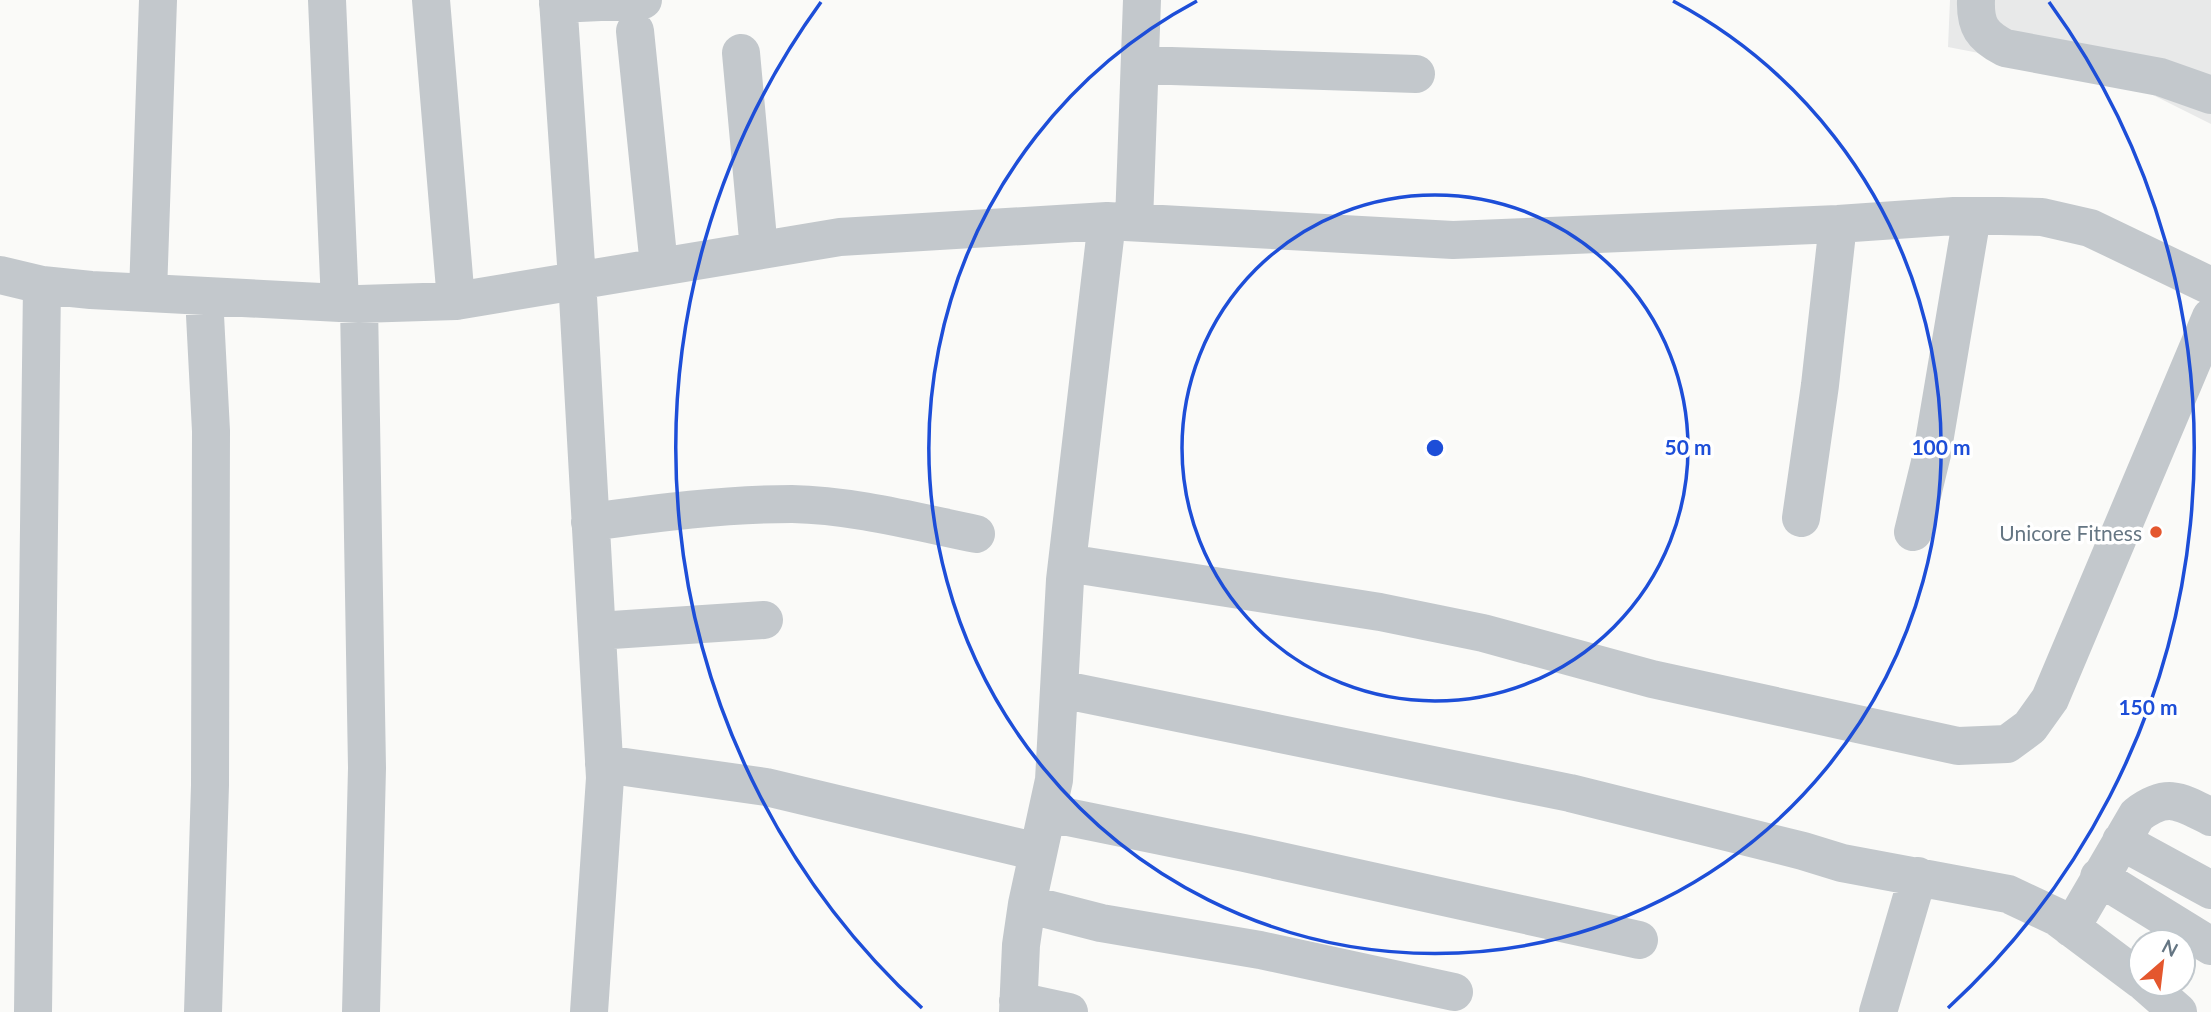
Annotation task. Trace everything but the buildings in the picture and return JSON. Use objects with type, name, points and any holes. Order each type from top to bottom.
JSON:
[{"type":"street","points":[[148,293],[158,0]]},
{"type":"street","points":[[327,0],[349,303],[367,768],[361,1012]]},
{"type":"street","points":[[430,0],[456,301]]},
{"type":"street","points":[[1069,1012],[1018,1007],[1021,945],[1027,904],[1054,780],[1067,563],[1121,222],[1140,65],[1142,0]]},
{"type":"street","points":[[1976,0],[1976,12],[1985,36],[2005,48],[2160,77],[2211,95]]},
{"type":"street","points":[[589,1012],[605,778],[577,279],[558,2],[639,16],[659,266]]},
{"type":"street","points":[[741,53],[759,250]]},
{"type":"street","points":[[1140,65],[1416,74]]},
{"type":"street","points":[[1913,532],[1932,454],[1972,216]]},
{"type":"street","points":[[0,275],[42,285],[148,293],[349,303],[456,301],[840,237],[1121,222],[1453,240],[1972,216],[2042,217],[2090,228],[2211,286]]},
{"type":"street","points":[[1801,518],[1820,385],[1838,224]]},
{"type":"street","points":[[33,1012],[42,285]]},
{"type":"street","points":[[203,1012],[211,785],[211,430],[204,296]]},
{"type":"street","points":[[1067,563],[1380,612],[1483,633],[1652,679],[1958,746],[2007,744],[2030,727],[2050,699],[2211,317]]},
{"type":"street","points":[[590,522],[708,507],[794,504],[866,512],[976,534]]},
{"type":"street","points":[[597,631],[764,620]]},
{"type":"street","points":[[1060,689],[1570,793],[1842,863],[2008,894],[2057,917],[2127,970]]},
{"type":"street","points":[[604,764],[766,787],[1038,852]]},
{"type":"street","points":[[2071,928],[2137,815],[2152,803],[2169,800],[2185,803],[2211,817]]},
{"type":"street","points":[[1048,813],[1639,940]]},
{"type":"street","points":[[2121,841],[2211,890]]},
{"type":"street","points":[[1878,1012],[1918,876]]},
{"type":"street","points":[[2099,877],[2211,946]]},
{"type":"street","points":[[1027,904],[1101,923],[1260,950],[1454,992]]},
{"type":"street","points":[[2162,998],[2178,1012]]},
{"type":"shaded area","points":[[1950,0],[2211,0],[2211,124],[2127,82],[1948,47]]},
{"type":"place","name":"Unicore Fitness","points":[[2156,532]]}]
